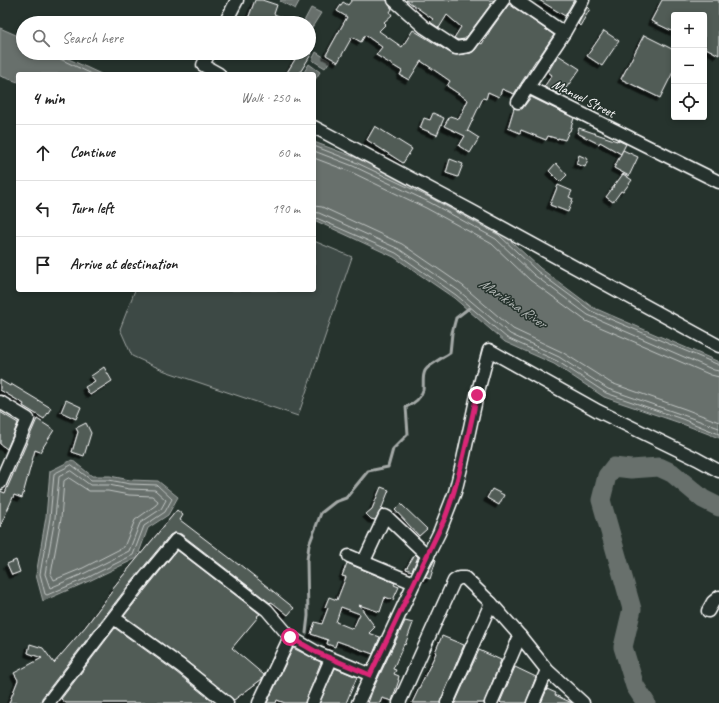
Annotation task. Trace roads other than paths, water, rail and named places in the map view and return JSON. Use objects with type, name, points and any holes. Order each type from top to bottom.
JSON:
[{"type":"street","points":[[229,16],[237,0]]},
{"type":"street","points":[[394,0],[424,27],[456,48],[470,46],[503,0]]},
{"type":"street","points":[[516,0],[564,33]]},
{"type":"street","name":"Manuel Street","points":[[583,0],[564,33],[528,87],[719,182]]},
{"type":"street","points":[[206,60],[203,65],[215,72]]},
{"type":"street","points":[[518,102],[528,87]]},
{"type":"street","points":[[316,128],[719,346]]},
{"type":"street","points":[[358,703],[370,675],[439,533],[455,492],[489,350],[598,411],[698,459],[719,471]]},
{"type":"street","points":[[0,402],[28,419],[0,483]]},
{"type":"street","points":[[364,561],[385,516],[428,556]]},
{"type":"street","points":[[54,701],[136,587],[176,540],[267,610],[290,637],[306,647],[331,659],[370,675]]},
{"type":"street","points":[[349,556],[414,583]]},
{"type":"street","points":[[399,703],[455,580],[459,578],[465,578],[491,603],[547,670],[581,702]]},
{"type":"street","points":[[708,610],[713,602],[719,598]]},
{"type":"street","points":[[447,703],[491,603]]},
{"type":"street","points":[[114,618],[181,666],[227,703]]},
{"type":"street","points":[[491,703],[520,636]]},
{"type":"street","points":[[260,703],[290,637]]},
{"type":"street","points":[[312,703],[331,659]]},
{"type":"street","points":[[533,703],[547,670]]},
{"type":"water","points":[[300,0],[295,9],[280,1]]},
{"type":"water","points":[[311,8],[321,13],[316,21],[316,16],[307,16]]},
{"type":"water","points":[[0,28],[16,35],[16,60],[71,60],[97,72],[16,72],[16,81],[0,76]]},
{"type":"water","points":[[316,52],[330,61],[325,68],[312,60],[316,60]]},
{"type":"water","points":[[309,64],[320,72],[316,78],[316,72],[304,72]]},
{"type":"water","name":"Marikina River","points":[[316,143],[357,158],[433,194],[501,232],[540,268],[592,307],[719,362],[719,438],[604,397],[554,364],[505,342],[454,298],[394,257],[316,221]]},
{"type":"water","points":[[72,460],[92,476],[110,476],[130,480],[158,481],[178,497],[168,515],[148,528],[137,558],[43,601],[36,575],[46,517],[50,471]]},
{"type":"waterway","points":[[306,633],[308,616],[307,560],[309,545],[321,513],[335,502],[346,498],[368,471],[388,467],[393,449],[408,434],[406,407],[416,400],[422,393],[425,371],[450,353],[452,333],[456,318],[469,308]]},
{"type":"waterway","points":[[646,703],[635,686],[623,647],[632,609],[601,500],[607,476],[614,467],[631,469],[659,467],[672,473],[703,499],[719,507]]}]
